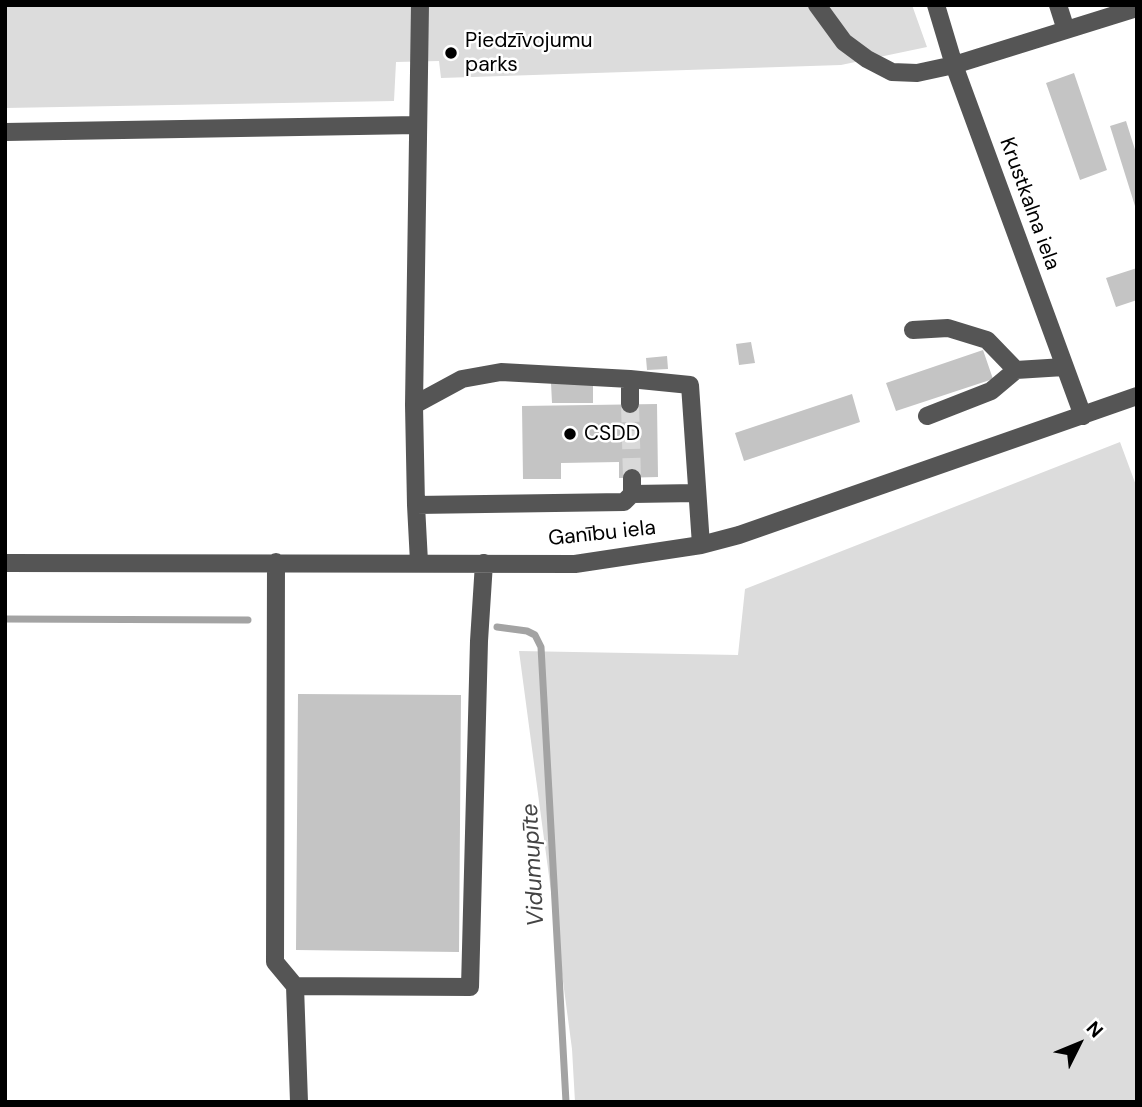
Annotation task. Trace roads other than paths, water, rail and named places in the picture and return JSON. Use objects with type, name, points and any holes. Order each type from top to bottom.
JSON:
[{"type":"street","points":[[419,562],[414,405],[420,5]]},
{"type":"street","points":[[817,5],[844,42],[867,60],[892,72],[917,73],[954,65],[1137,8]]},
{"type":"street","name":"Krustkalna iela","points":[[936,5],[954,65],[1083,416]]},
{"type":"street","points":[[1058,5],[1066,30]]},
{"type":"street","points":[[5,132],[417,125]]},
{"type":"street","points":[[913,330],[948,328],[987,341],[1016,370]]},
{"type":"street","points":[[927,415],[991,391],[1016,370],[1064,367]]},
{"type":"street","points":[[414,405],[462,379],[501,372],[630,379],[690,386],[701,545]]},
{"type":"street","points":[[630,379],[630,404]]},
{"type":"street","name":"Ganību iela","points":[[5,563],[575,564],[701,545],[739,535],[1137,396]]},
{"type":"street","points":[[416,505],[624,502],[632,486],[697,493]]},
{"type":"street","points":[[276,562],[275,962],[295,986],[299,1102]]},
{"type":"street","points":[[295,986],[470,987],[479,640],[484,563]]},
{"type":"waterway","points":[[5,619],[248,620]]},
{"type":"waterway","name":"Vidumupīte","points":[[497,627],[527,631],[535,635],[541,647],[566,1102]]},
{"type":"tunnel","points":[[630,404],[632,478]]},
{"type":"place","name":"Piedzīvojumu parks","points":[[451,53]]},
{"type":"place","name":"CSDD","points":[[570,434]]}]
